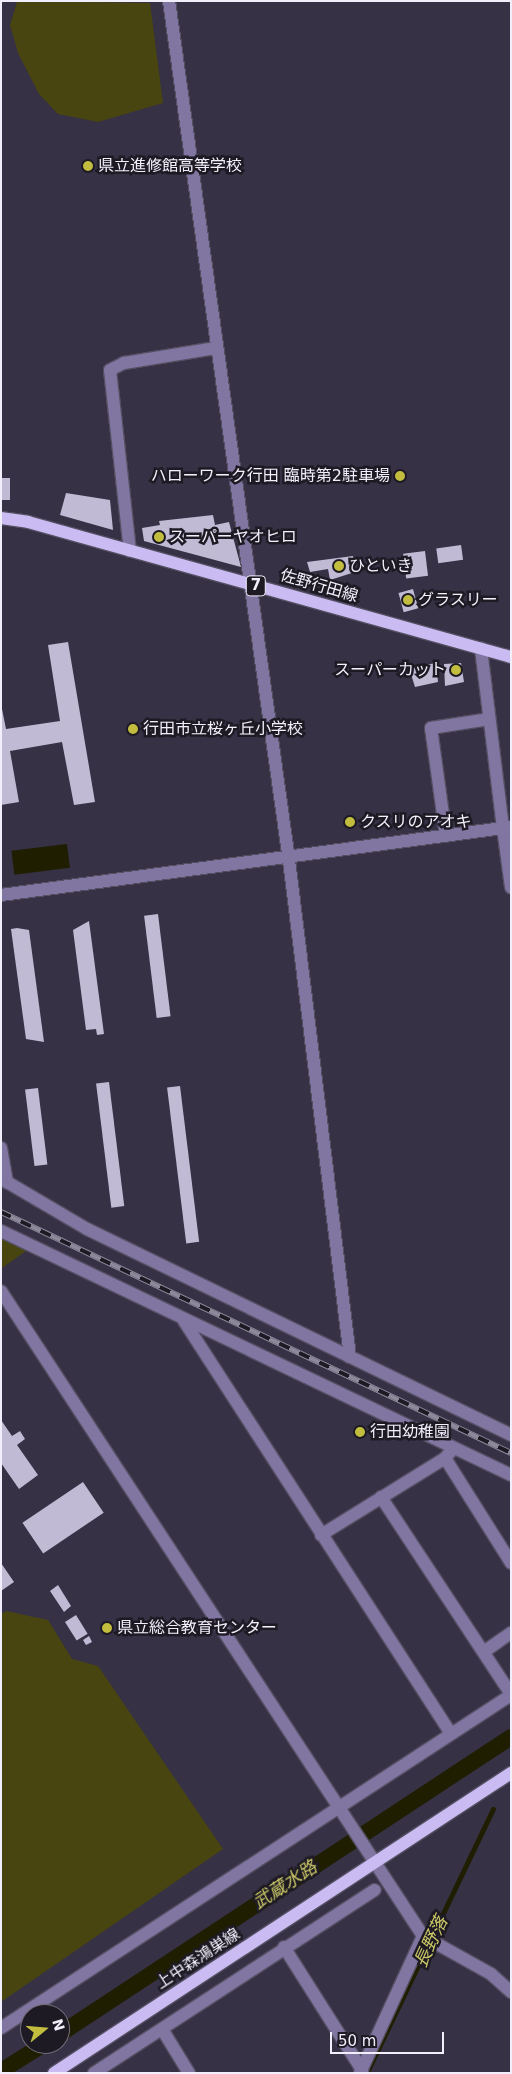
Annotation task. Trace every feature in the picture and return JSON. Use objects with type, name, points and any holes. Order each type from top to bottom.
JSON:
[{"type":"main road","name":"佐野行田線","points":[[1,518],[130,551],[511,657]]},
{"type":"main road","name":"上中森鴻巣線","points":[[54,2073],[511,1773]]},
{"type":"street","points":[[169,1],[289,860],[350,1357]]},
{"type":"street","points":[[130,551],[110,370],[124,363],[216,348]]},
{"type":"street","points":[[481,648],[507,827],[511,887]]},
{"type":"street","points":[[446,836],[431,728],[490,719]]},
{"type":"street","points":[[1,895],[289,860],[507,827]]},
{"type":"street","points":[[1,1148],[7,1182],[53,1205],[87,1229],[511,1435]]},
{"type":"street","points":[[1,1231],[183,1320],[511,1475]]},
{"type":"street","points":[[1,1291],[337,1806],[426,1938],[446,1947],[491,1974],[511,1992]]},
{"type":"street","points":[[183,1320],[450,1732]]},
{"type":"street","points":[[321,1535],[445,1458],[454,1448]]},
{"type":"street","points":[[445,1458],[511,1563]]},
{"type":"street","points":[[1,2028],[450,1732],[511,1695],[485,1651],[381,1497]]},
{"type":"street","points":[[485,1651],[511,1633]]},
{"type":"street","points":[[94,2073],[374,1890]]},
{"type":"street","points":[[361,2071],[426,1938]]},
{"type":"street","points":[[284,1948],[361,2071]]},
{"type":"street","points":[[162,2029],[189,2073]]},
{"type":"shaded area","points":[[17,2],[150,3],[163,103],[98,122],[58,114],[39,94],[18,53],[10,25]]},
{"type":"shaded area","points":[[67,844],[70,868],[14,875],[11,851]]},
{"type":"shaded area","points":[[1,1235],[30,1248],[2,1268],[1,1267]]},
{"type":"shaded area","points":[[6,1611],[48,1620],[72,1659],[98,1666],[223,1849],[1,2002],[1,1614]]},
{"type":"building","points":[[1,478],[10,478],[10,500],[1,500]]},
{"type":"building","points":[[66,493],[110,500],[113,530],[60,515]]},
{"type":"building","points":[[213,515],[215,525],[229,522],[241,567],[144,541],[142,528],[160,525],[159,521]]},
{"type":"building","points":[[461,545],[463,560],[438,563],[436,548]]},
{"type":"building","points":[[425,551],[428,576],[406,578],[403,554]]},
{"type":"building","points":[[353,556],[355,572],[330,580],[328,569],[310,572],[307,562]]},
{"type":"building","name":"グラスリー","points":[[413,589],[418,608],[404,612],[399,593]]},
{"type":"building","points":[[68,642],[95,802],[74,805],[62,742],[10,751],[19,802],[1,805],[1,704],[6,729],[60,721],[48,645]]},
{"type":"building","points":[[436,663],[438,682],[415,687],[409,668]]},
{"type":"building","points":[[461,663],[464,682],[445,686],[444,664]]},
{"type":"building","points":[[158,914],[171,1016],[157,1018],[144,916]]},
{"type":"building","points":[[89,921],[104,1034],[97,1035],[96,1029],[86,1030],[73,930]]},
{"type":"building","points":[[11,929],[29,930],[44,1042],[26,1039]]},
{"type":"building","points":[[109,1082],[124,1206],[111,1208],[96,1084]]},
{"type":"building","points":[[180,1086],[199,1242],[186,1243],[167,1088]]},
{"type":"building","points":[[38,1088],[47,1164],[34,1166],[25,1090]]},
{"type":"building","points":[[1,1420],[12,1436],[20,1431],[25,1439],[17,1445],[38,1475],[19,1489],[1,1463]]},
{"type":"building","points":[[83,1482],[104,1513],[43,1553],[22,1523]]},
{"type":"building","points":[[1,1563],[14,1582],[1,1591]]},
{"type":"building","points":[[58,1585],[71,1606],[64,1612],[50,1591]]},
{"type":"building","points":[[76,1615],[88,1634],[77,1641],[65,1622]]},
{"type":"building","points":[[89,1636],[92,1642],[86,1645],[83,1640]]},
{"type":"waterway","name":"武蔵水路","points":[[70,2027],[511,1737]]},
{"type":"waterway","name":"長野落","points":[[368,2070],[493,1809]]},
{"type":"waterway","name":"武蔵水路","points":[[1,2071],[28,2054]]},
{"type":"railway","points":[[1,1212],[511,1453]]},
{"type":"place","name":"県立進修館高等学校","points":[[88,166]]},
{"type":"place","name":"ハローワーク行田 臨時第2駐車場","points":[[400,476]]},
{"type":"place","name":"スーパーヤオヒロ","points":[[159,537]]},
{"type":"place","name":"ひといき","points":[[339,566]]},
{"type":"place","name":"グラスリー","points":[[408,600]]},
{"type":"place","name":"スーパーカット","points":[[456,670]]},
{"type":"place","name":"行田市立桜ヶ丘小学校","points":[[133,729]]},
{"type":"place","name":"クスリのアオキ","points":[[350,822]]},
{"type":"place","name":"行田幼稚園","points":[[360,1432]]},
{"type":"place","name":"県立総合教育センター","points":[[107,1628]]}]
